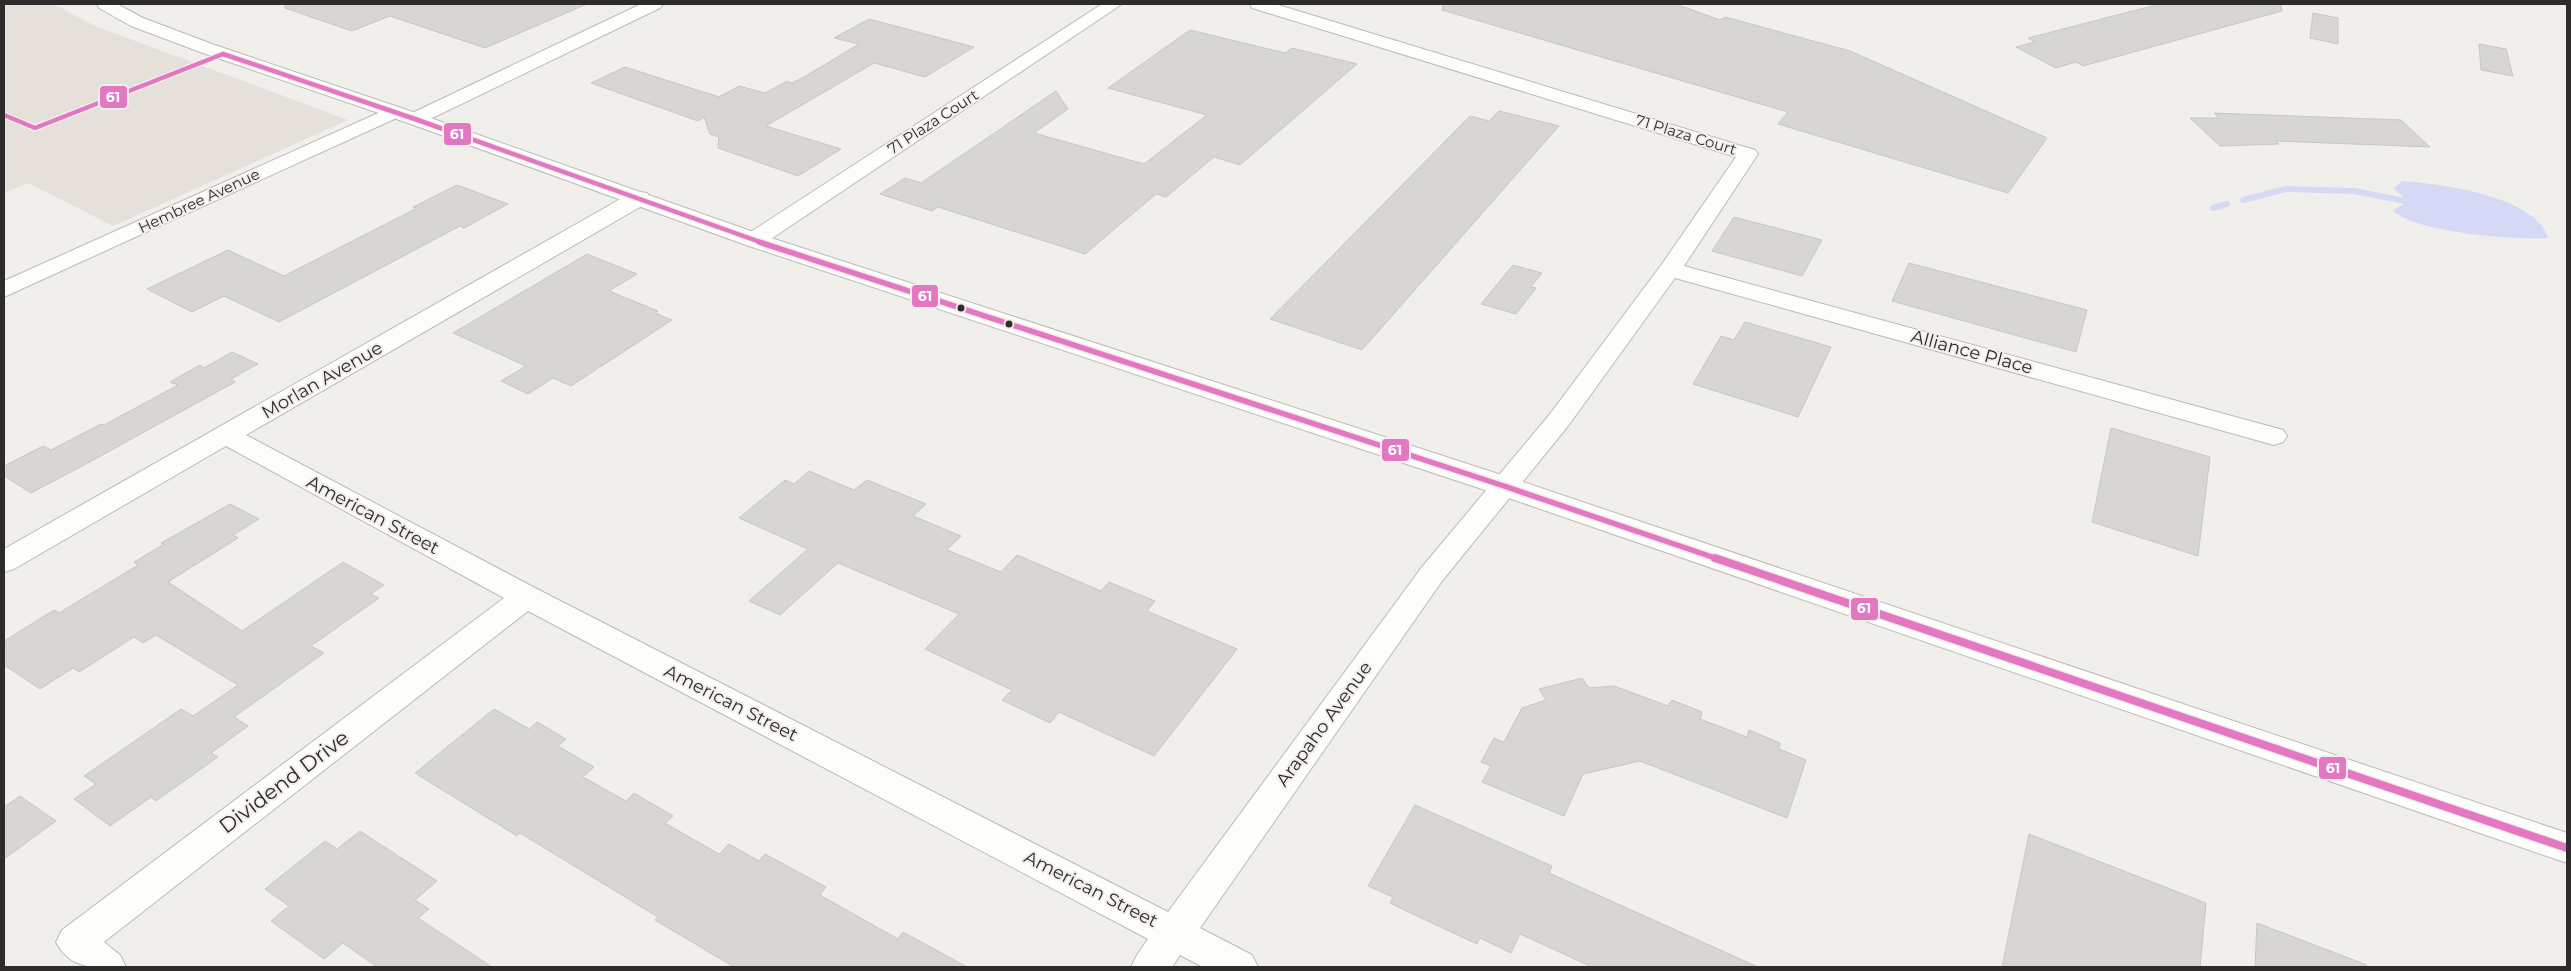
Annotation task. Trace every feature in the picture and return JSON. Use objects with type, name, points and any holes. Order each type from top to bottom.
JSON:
[{"type":"main road","points":[[105,4],[137,22],[640,198],[754,240],[1504,486],[2567,848]]},
{"type":"main road","points":[[415,119],[654,4]]},
{"type":"main road","name":"71 Plaza Court","points":[[754,240],[1113,4]]},
{"type":"main road","name":"71 Plaza Court","points":[[1258,4],[1748,154],[1670,269],[1559,420],[1504,486]]},
{"type":"main road","name":"Hembree Avenue","points":[[4,290],[394,112]]},
{"type":"main road","name":"Morlan Avenue","points":[[4,562],[640,198]]},
{"type":"main road","name":"Alliance Place","points":[[1670,269],[2274,436]]},
{"type":"main road","name":"American Street","points":[[226,435],[526,598],[1239,967]]},
{"type":"main road","name":"Arapaho Avenue","points":[[1150,967],[1432,574],[1504,486]]},
{"type":"main road","name":"Dividend Drive","points":[[107,967],[75,942],[526,598]]},
{"type":"shaded area","points":[[4,4],[54,4],[95,26],[348,120],[113,226],[28,183],[4,193]]},
{"type":"water","points":[[2402,181],[2461,189],[2506,202],[2525,211],[2540,223],[2548,238],[2514,238],[2466,233],[2421,224],[2404,218],[2393,210],[2404,204],[2406,199],[2394,189]]},
{"type":"building","points":[[285,4],[587,4],[485,48],[390,16],[352,31],[285,8]]},
{"type":"building","points":[[1443,4],[1676,4],[1720,20],[1725,17],[1850,51],[2047,138],[2008,193],[1778,124],[1788,112],[1442,10]]},
{"type":"building","points":[[2160,4],[2281,4],[2282,11],[2083,66],[2076,62],[2056,68],[2016,47],[2035,42],[2028,38]]},
{"type":"building","points":[[2313,13],[2338,18],[2338,44],[2310,38]]},
{"type":"building","points":[[869,19],[974,47],[925,77],[874,63],[766,126],[841,149],[798,176],[718,148],[719,137],[710,134],[704,117],[698,121],[591,83],[625,67],[719,97],[739,86],[765,93],[787,81],[792,83],[804,77],[859,44],[834,38]]},
{"type":"building","points":[[1190,30],[1285,53],[1292,48],[1357,64],[1240,165],[1214,157],[1166,197],[1156,194],[1085,254],[938,207],[932,211],[880,194],[905,178],[921,183],[1056,91],[1068,109],[1034,133],[1144,164],[1207,115],[1108,88]]},
{"type":"building","points":[[2479,44],[2506,49],[2513,76],[2481,70]]},
{"type":"building","points":[[1499,111],[1559,126],[1362,350],[1270,319],[1470,116],[1489,121]]},
{"type":"building","points":[[2214,113],[2401,120],[2430,147],[2276,141],[2279,144],[2220,146],[2190,118],[2219,118]]},
{"type":"building","points":[[457,185],[508,204],[464,228],[460,226],[279,322],[224,296],[192,312],[147,289],[228,250],[284,276],[417,208],[413,207]]},
{"type":"building","points":[[1734,217],[1822,240],[1802,276],[1712,251]]},
{"type":"building","points":[[587,254],[637,274],[609,291],[658,311],[655,313],[672,320],[571,386],[553,378],[528,394],[501,381],[526,366],[453,333]]},
{"type":"building","points":[[1909,263],[2087,310],[2076,352],[1892,301]]},
{"type":"building","points":[[1513,265],[1542,273],[1531,287],[1536,288],[1516,314],[1481,304]]},
{"type":"building","points":[[1745,322],[1831,347],[1798,417],[1693,384],[1721,336],[1734,340]]},
{"type":"building","points":[[232,352],[258,364],[231,379],[235,382],[31,493],[4,476],[4,466],[43,446],[51,450],[101,424],[104,425],[178,385],[170,382],[200,365],[204,368]]},
{"type":"building","points":[[2111,428],[2210,457],[2198,556],[2092,522]]},
{"type":"building","points":[[809,471],[854,490],[867,480],[926,504],[913,516],[961,536],[947,550],[1001,572],[1017,555],[1101,591],[1109,582],[1155,601],[1147,611],[1237,649],[1154,756],[1059,712],[1050,723],[1002,700],[1012,690],[925,649],[959,614],[838,563],[780,615],[749,601],[808,549],[739,518],[785,480],[794,484]]},
{"type":"building","points":[[230,504],[259,519],[233,535],[238,538],[168,582],[242,631],[343,562],[384,585],[371,594],[379,598],[311,646],[324,653],[234,717],[248,726],[211,753],[218,757],[156,801],[151,797],[110,826],[74,799],[96,784],[84,776],[181,709],[193,716],[238,685],[156,635],[143,643],[134,637],[79,672],[73,668],[40,689],[4,665],[4,641],[54,610],[59,613],[138,565],[134,562],[164,544],[161,543]]},
{"type":"building","points":[[1582,678],[1589,688],[1614,686],[1668,706],[1672,700],[1702,712],[1700,719],[1747,737],[1749,730],[1780,743],[1779,749],[1806,760],[1787,818],[1640,761],[1583,774],[1564,816],[1482,782],[1491,766],[1481,762],[1494,738],[1504,742],[1522,708],[1546,700],[1539,689]]},
{"type":"building","points":[[494,709],[529,729],[537,722],[566,739],[558,746],[594,767],[583,777],[626,801],[634,793],[673,816],[665,823],[719,854],[729,844],[759,861],[765,854],[826,887],[820,895],[898,939],[903,932],[967,967],[734,967],[655,920],[658,917],[520,833],[517,836],[415,773]]},
{"type":"building","points":[[20,796],[56,821],[4,859],[4,807]]},
{"type":"building","points":[[1415,805],[1552,866],[1549,873],[1758,967],[1592,967],[1520,934],[1511,953],[1480,938],[1477,944],[1421,918],[1390,903],[1393,897],[1368,886]]},
{"type":"building","points":[[360,831],[437,881],[415,900],[429,909],[418,918],[492,967],[377,967],[343,943],[324,959],[271,921],[289,906],[265,889],[325,841],[337,849]]},
{"type":"building","points":[[2029,834],[2206,903],[2200,967],[2002,967]]},
{"type":"building","points":[[2257,923],[2367,965],[2366,967],[2255,967]]},
{"type":"waterway","points":[[2243,200],[2286,189],[2354,191],[2415,203]]},
{"type":"waterway","points":[[2213,208],[2227,204]]},
{"type":"transit line","name":"61","points":[[223,54],[415,119],[754,240],[1504,486],[2567,848]]},
{"type":"transit line","name":"61","points":[[4,115],[35,128],[223,54]]}]
